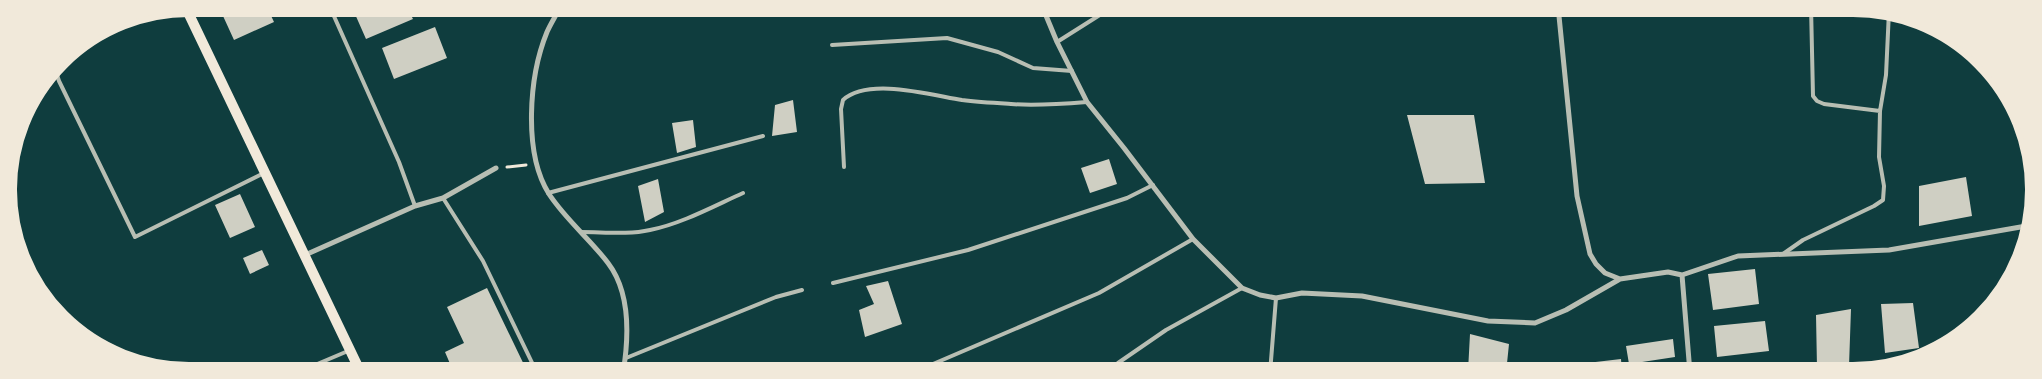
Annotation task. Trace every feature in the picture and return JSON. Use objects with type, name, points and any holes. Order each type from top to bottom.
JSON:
[{"type":"main road","points":[[190,14],[306,254],[357,365]]},
{"type":"street","points":[[556,14],[547,32],[534,81],[532,116],[536,164],[548,193],[579,232],[600,254],[617,278],[624,298],[627,325],[625,365]]},
{"type":"street","points":[[1045,14],[1087,102],[1193,239],[1242,288],[1260,295],[1276,298],[1302,293],[1362,296],[1488,320],[1535,324],[1566,310],[1620,279],[1668,272],[1682,275],[1738,256],[1889,250],[2024,226]]},
{"type":"street","points":[[1559,14],[1577,196],[1584,236],[1590,254],[1596,264],[1605,272],[1620,279]]},
{"type":"street","points":[[306,254],[416,206],[442,198],[496,168]]},
{"type":"street","points":[[1682,275],[1689,365]]},
{"type":"lane","points":[[333,14],[399,162],[416,206]]},
{"type":"lane","points":[[1057,42],[1101,14]]},
{"type":"lane","points":[[1811,14],[1813,96],[1817,101],[1824,104],[1880,111]]},
{"type":"lane","points":[[1783,254],[1803,240],[1883,200],[1884,186],[1879,157],[1880,111],[1886,75],[1889,17]]},
{"type":"lane","points":[[832,45],[946,38],[998,52],[1034,68],[1072,71]]},
{"type":"lane","points":[[57,74],[135,237],[265,172]]},
{"type":"lane","points":[[844,167],[841,108],[843,100],[856,92],[899,89],[963,100],[1011,104],[1052,105],[1087,102]]},
{"type":"lane","points":[[548,193],[763,136]]},
{"type":"lane","points":[[833,283],[968,250],[1127,198],[1153,186]]},
{"type":"lane","points":[[579,232],[632,233],[651,230],[702,212],[743,193]]},
{"type":"lane","points":[[442,198],[483,261],[533,365]]},
{"type":"lane","points":[[931,365],[1099,293],[1193,239]]},
{"type":"lane","points":[[1118,363],[1166,330],[1242,288]]},
{"type":"lane","points":[[626,358],[776,297],[802,290]]},
{"type":"lane","points":[[1271,365],[1276,298]]},
{"type":"lane","points":[[313,365],[350,350]]},
{"type":"path","points":[[496,168],[536,164]]},
{"type":"building","points":[[222,14],[270,14],[274,22],[234,40]]},
{"type":"building","points":[[355,14],[410,14],[413,19],[366,39]]},
{"type":"building","points":[[435,27],[447,58],[394,79],[382,48]]},
{"type":"building","points":[[793,100],[797,132],[772,136],[775,105]]},
{"type":"building","points":[[1407,115],[1474,115],[1485,183],[1425,184]]},
{"type":"building","points":[[693,120],[696,147],[677,153],[672,123]]},
{"type":"building","points":[[1109,159],[1117,184],[1090,193],[1081,168]]},
{"type":"building","points":[[1966,177],[1972,216],[1919,226],[1919,186]]},
{"type":"building","points":[[658,179],[664,212],[645,222],[638,186]]},
{"type":"building","points":[[240,194],[255,227],[230,238],[215,205]]},
{"type":"building","points":[[262,250],[269,265],[250,274],[243,258]]},
{"type":"building","points":[[1755,269],[1759,304],[1713,310],[1708,274]]},
{"type":"building","points":[[888,281],[902,324],[865,337],[859,310],[874,304],[866,286]]},
{"type":"building","points":[[487,288],[524,365],[451,365],[445,352],[464,343],[447,307]]},
{"type":"building","points":[[1913,303],[1919,348],[1885,353],[1881,304]]},
{"type":"building","points":[[1851,309],[1849,365],[1817,365],[1816,315]]},
{"type":"building","points":[[1765,321],[1769,351],[1717,357],[1714,326]]},
{"type":"building","points":[[1470,334],[1509,344],[1507,365],[1468,365]]},
{"type":"building","points":[[1673,339],[1675,357],[1629,364],[1626,346]]},
{"type":"building","points":[[1621,359],[1621,365],[1587,365],[1587,363]]}]
